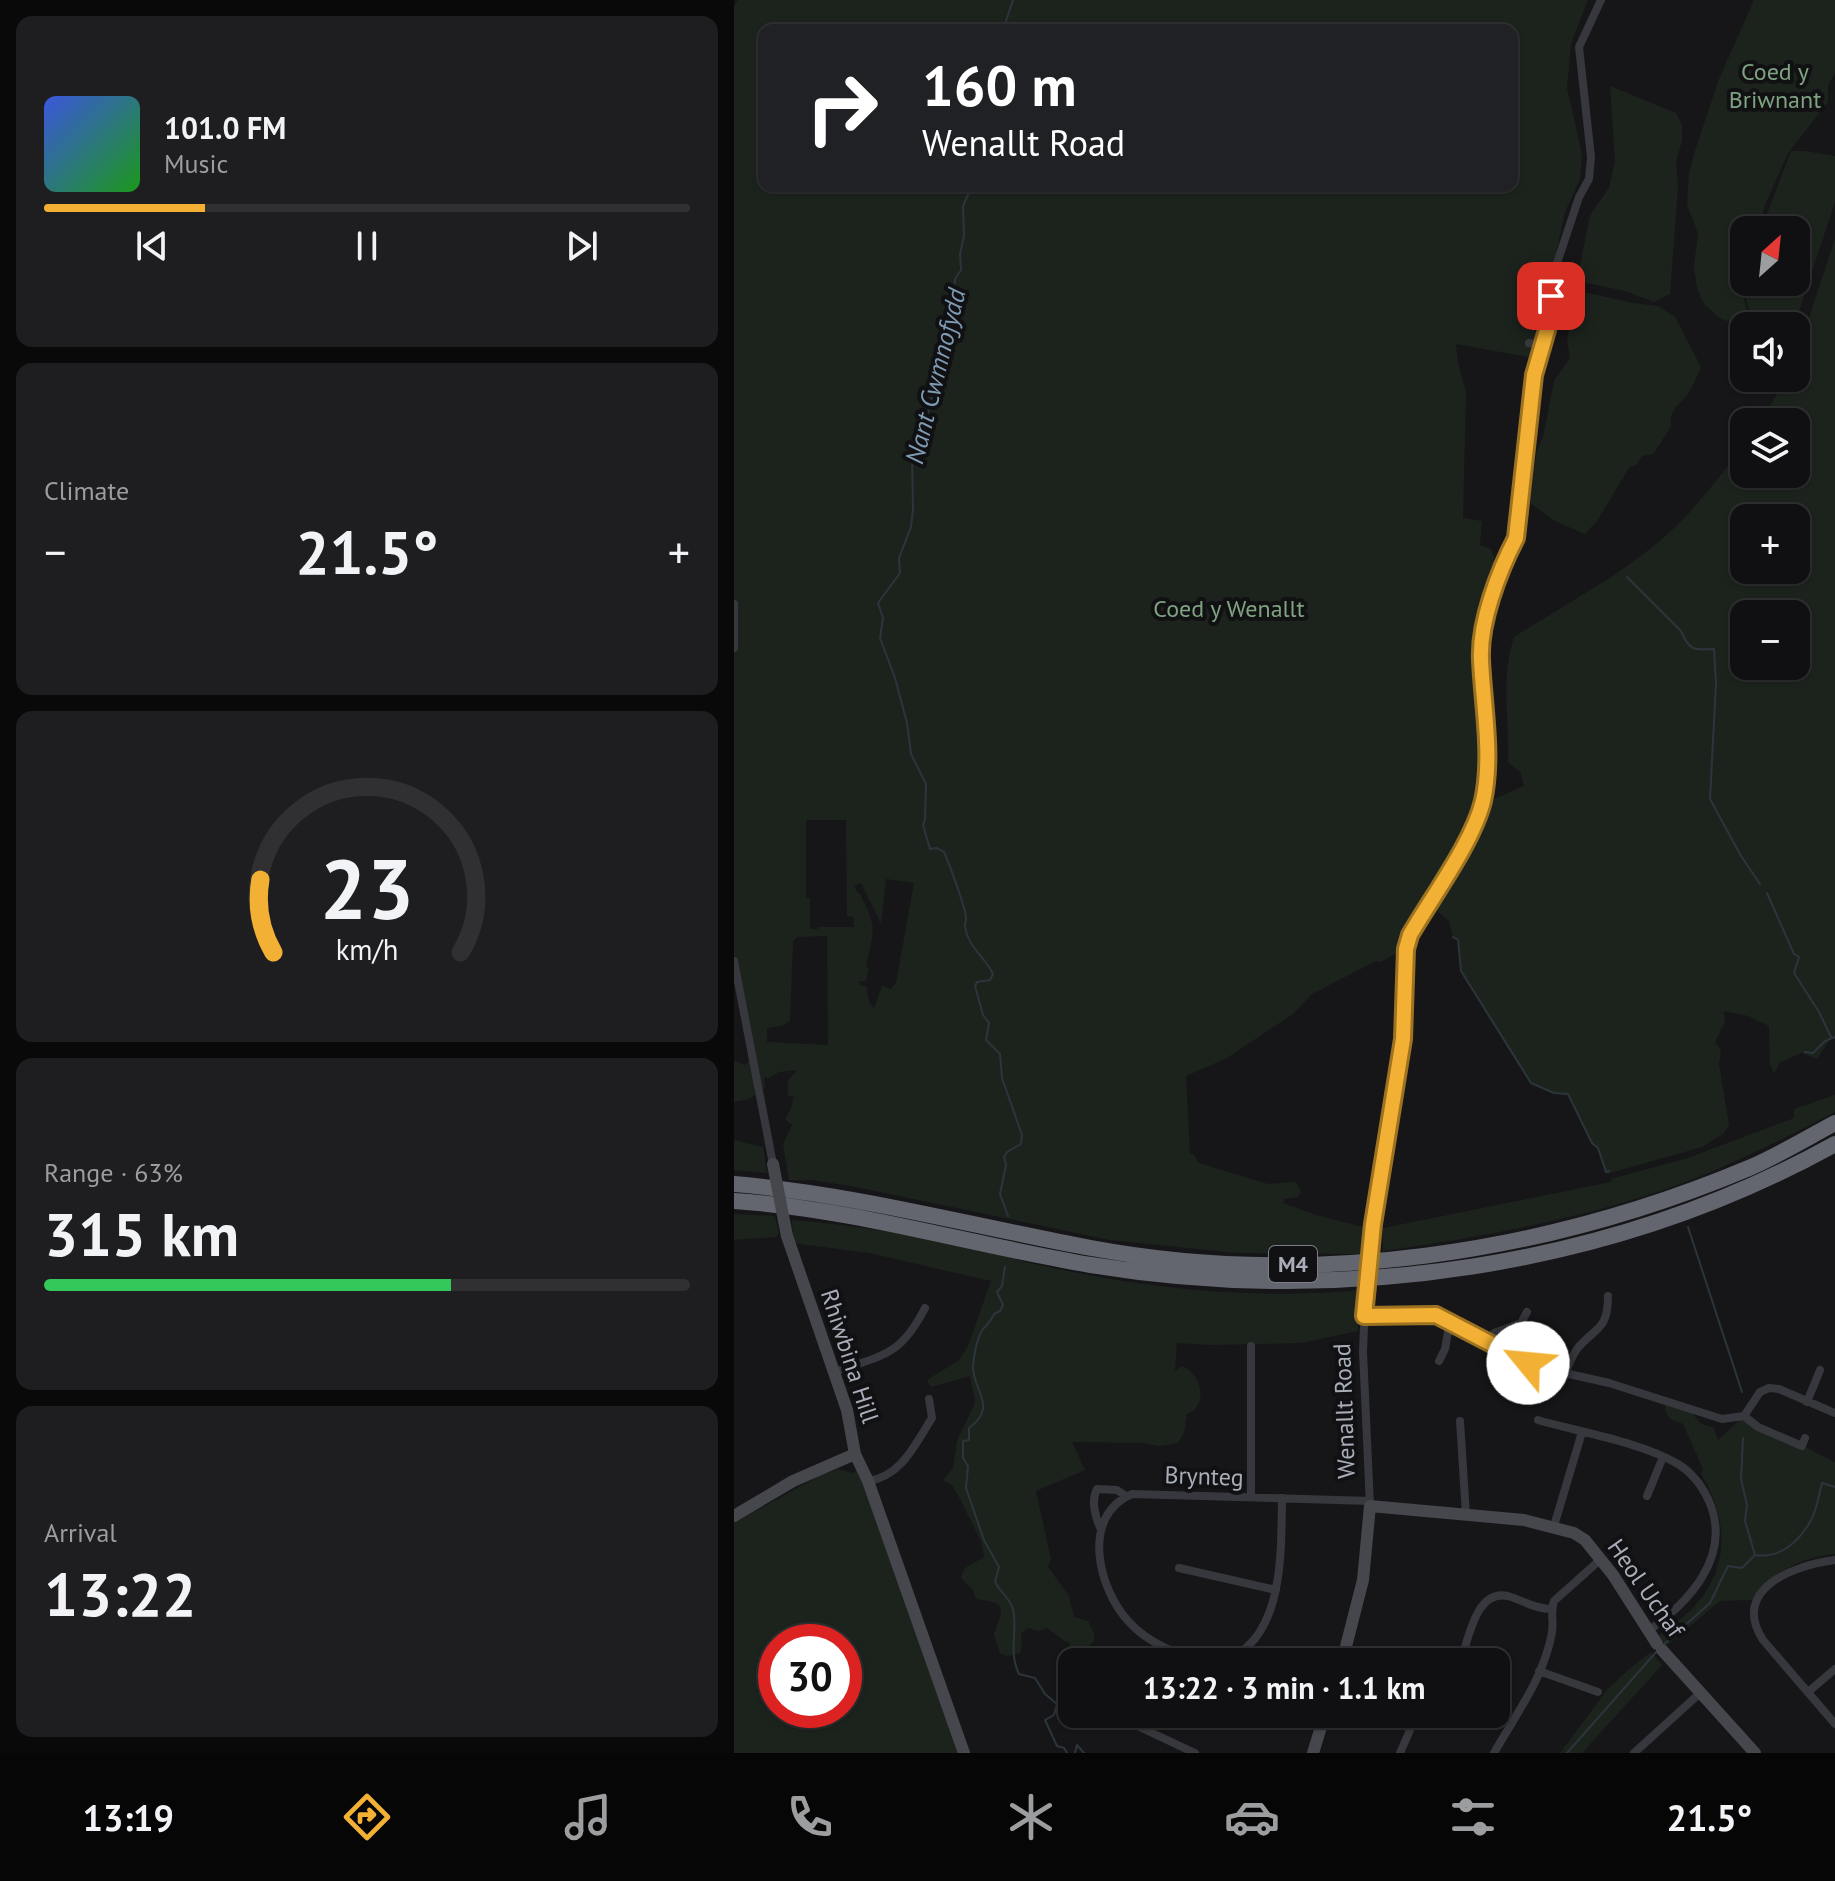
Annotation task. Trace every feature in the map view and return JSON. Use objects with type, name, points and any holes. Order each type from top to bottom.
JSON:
[{"type":"highway","name":"M4","points":[[734,1184],[869,1202],[1135,1255],[1227,1263],[1333,1263],[1421,1256],[1503,1243],[1597,1221],[1752,1166],[1835,1123]]},
{"type":"highway","name":"M4","points":[[734,1201],[873,1219],[1090,1265],[1206,1279],[1322,1280],[1424,1274],[1475,1267],[1606,1237],[1756,1184],[1835,1144]]},
{"type":"street","name":"Wenallt Road","points":[[1346,1648],[1363,1580],[1370,1503],[1365,1300],[1373,1224],[1403,1039],[1406,949],[1410,935],[1471,829],[1483,800],[1486,753],[1484,682],[1480,659],[1484,621],[1516,538],[1534,375],[1547,330],[1557,263],[1579,197],[1589,179],[1591,157],[1579,47],[1601,0]]},
{"type":"street","points":[[1529,343],[1542,345]]},
{"type":"street","points":[[734,604],[734,648]]},
{"type":"street","name":"Rhiwbina Hill","points":[[734,961],[787,1236],[852,1426],[855,1454],[868,1481],[964,1753]]},
{"type":"street","points":[[1565,1373],[1574,1354],[1602,1327],[1606,1319],[1608,1296]]},
{"type":"street","points":[[834,1372],[897,1349],[909,1337],[925,1308]]},
{"type":"street","points":[[1486,1341],[1494,1333],[1521,1323],[1527,1312]]},
{"type":"street","points":[[1364,1316],[1429,1314],[1450,1321],[1528,1363],[1609,1383],[1722,1419],[1744,1416],[1758,1427],[1802,1446],[1805,1438]]},
{"type":"street","points":[[1439,1361],[1445,1349],[1450,1321]]},
{"type":"street","points":[[1577,1333],[1585,1342]]},
{"type":"street","points":[[1251,1346],[1251,1497]]},
{"type":"street","points":[[1807,1402],[1820,1370]]},
{"type":"street","points":[[1744,1416],[1760,1392],[1769,1388],[1779,1389],[1835,1413]]},
{"type":"street","points":[[868,1481],[894,1472],[905,1458],[932,1418],[929,1399]]},
{"type":"street","points":[[1538,1420],[1663,1457],[1687,1470],[1705,1491],[1714,1515],[1717,1538],[1710,1559],[1685,1603],[1648,1631]]},
{"type":"street","points":[[1460,1421],[1466,1515]]},
{"type":"street","points":[[1554,1526],[1582,1432]]},
{"type":"street","points":[[734,1516],[793,1481],[855,1454]]},
{"type":"street","points":[[1647,1496],[1663,1457]]},
{"type":"street","name":"Brynteg","points":[[1168,1648],[1131,1625],[1105,1581],[1099,1539],[1101,1529],[1096,1519],[1094,1494],[1097,1489],[1117,1490],[1126,1496],[1251,1497],[1370,1503]]},
{"type":"street","points":[[1101,1529],[1112,1506],[1126,1496]]},
{"type":"street","points":[[1248,1648],[1266,1619],[1276,1590],[1280,1566],[1282,1498]]},
{"type":"street","name":"Heol Uchaf","points":[[1370,1503],[1524,1520],[1554,1526],[1585,1540],[1660,1647],[1755,1753]]},
{"type":"street","points":[[1494,1753],[1525,1705],[1539,1671],[1552,1632],[1551,1609],[1554,1601],[1601,1559]]},
{"type":"street","points":[[1835,1560],[1796,1568],[1765,1588],[1753,1609],[1755,1628],[1763,1640],[1835,1724]]},
{"type":"street","points":[[1179,1568],[1276,1590]]},
{"type":"street","points":[[1465,1648],[1478,1613],[1488,1598],[1496,1595],[1509,1597],[1551,1609]]},
{"type":"street","points":[[1808,1692],[1835,1669]]},
{"type":"street","points":[[1539,1671],[1598,1692]]},
{"type":"street","points":[[1634,1753],[1699,1694]]},
{"type":"street","points":[[1142,1728],[1195,1753]]},
{"type":"street","points":[[1313,1753],[1321,1728]]},
{"type":"street","points":[[1400,1753],[1411,1728]]},
{"type":"green space","name":"Coed y Wenallt","points":[[738,0],[1588,0],[1571,44],[1567,88],[1582,155],[1580,179],[1565,212],[1533,358],[1456,344],[1466,392],[1463,518],[1482,521],[1480,545],[1491,549],[1495,560],[1476,613],[1473,640],[1475,685],[1485,710],[1483,800],[1406,949],[1312,994],[1293,1014],[1227,1058],[1186,1076],[1190,1154],[1199,1163],[1268,1184],[1296,1182],[1301,1191],[1298,1197],[1284,1199],[1283,1203],[1367,1228],[1363,1254],[1235,1253],[1110,1240],[856,1187],[789,1180],[783,1144],[792,1125],[785,1119],[794,1097],[788,1095],[788,1081],[797,1070],[764,1077],[765,1088],[749,1099],[734,1102],[734,1061],[745,1065],[753,1057],[734,961],[734,7]],"holes":[[[806,820],[846,820],[847,916],[853,917],[854,927],[810,929],[810,898],[806,898]],[[886,879],[914,883],[896,983],[891,989],[882,986],[874,1008],[869,1002],[867,987],[860,985],[859,981],[866,981],[873,929],[866,906],[855,886],[861,883],[881,923]],[[827,936],[828,1045],[767,1042],[767,1028],[790,1021],[793,941],[797,937]]]},
{"type":"green space","name":"Coed y Briwnant","points":[[1754,0],[1835,0],[1835,73],[1828,85],[1828,102],[1788,153],[1762,216],[1730,216],[1730,296],[1743,296],[1747,311],[1730,312],[1730,322],[1721,319],[1704,304],[1697,289],[1694,266],[1698,233],[1687,205],[1689,172],[1719,79]]},
{"type":"green space","points":[[1610,86],[1676,113],[1682,125],[1682,141],[1676,161],[1678,186],[1670,294],[1654,302],[1625,291],[1577,281],[1590,215],[1609,188],[1615,161]]},
{"type":"green space","points":[[1791,151],[1835,156],[1835,202],[1810,278],[1810,216],[1766,216]]},
{"type":"green space","points":[[1835,239],[1835,1037],[1831,1038],[1817,1059],[1801,1053],[1780,1062],[1774,1074],[1770,1064],[1769,1026],[1748,1016],[1724,1011],[1725,1021],[1715,1043],[1721,1050],[1719,1064],[1729,1125],[1723,1134],[1702,1147],[1607,1174],[1598,1148],[1592,1143],[1569,1094],[1554,1093],[1531,1083],[1461,971],[1458,940],[1453,937],[1449,921],[1436,910],[1477,841],[1487,802],[1524,786],[1521,773],[1508,762],[1506,685],[1514,637],[1616,574],[1654,546],[1691,510],[1730,464],[1730,488],[1810,488],[1810,408],[1769,408],[1778,392],[1810,392],[1810,315]]},
{"type":"green space","points":[[1575,290],[1658,306],[1675,317],[1701,367],[1689,392],[1673,411],[1671,427],[1653,454],[1642,456],[1637,464],[1629,468],[1597,521],[1585,534],[1555,521],[1530,503],[1537,449],[1543,437],[1554,381],[1570,358],[1567,340]]},
{"type":"green space","points":[[1747,296],[1804,296],[1799,312],[1750,312]]},
{"type":"green space","points":[[1835,1095],[1835,1112],[1732,1163],[1669,1188],[1528,1226],[1383,1251],[1383,1228],[1611,1182],[1611,1179],[1688,1158],[1794,1118],[1794,1109]]},
{"type":"green space","points":[[734,1140],[763,1147],[767,1173],[734,1170]]},
{"type":"green space","points":[[734,1214],[775,1216],[779,1234],[775,1237],[734,1240]]},
{"type":"green space","points":[[792,1220],[909,1235],[1083,1274],[1162,1286],[1281,1294],[1360,1290],[1358,1331],[1301,1343],[1177,1343],[1175,1371],[1182,1366],[1189,1370],[1198,1382],[1201,1397],[1199,1404],[1187,1414],[1184,1433],[1178,1443],[1159,1446],[1072,1442],[1085,1470],[1036,1491],[1051,1559],[1048,1567],[1069,1596],[1074,1617],[1088,1621],[1094,1641],[1088,1648],[1070,1648],[1069,1641],[1047,1628],[1038,1631],[1028,1628],[1021,1633],[1020,1653],[1007,1656],[1000,1653],[994,1634],[1001,1608],[994,1602],[976,1599],[973,1590],[961,1578],[965,1568],[984,1557],[981,1541],[958,1495],[952,1485],[943,1480],[953,1468],[957,1441],[975,1403],[970,1376],[931,1387],[927,1380],[959,1360],[968,1346],[991,1281],[869,1253],[793,1243]]},
{"type":"green space","points":[[1666,1402],[1689,1409],[1700,1423],[1714,1428],[1718,1440],[1744,1416],[1835,1462],[1835,1554],[1799,1562],[1788,1568],[1769,1581],[1752,1600],[1720,1601],[1666,1646],[1658,1636],[1689,1612],[1705,1593],[1714,1576],[1721,1542],[1716,1508],[1701,1474],[1703,1469],[1683,1424],[1670,1419],[1665,1411]]},
{"type":"green space","points":[[862,1468],[964,1753],[734,1753],[734,1523],[821,1475],[838,1469],[853,1473]]},
{"type":"green space","points":[[1651,1652],[1662,1665],[1582,1753],[1560,1753],[1607,1690]]},
{"type":"waterway","name":"Nant Cwmnofydd","points":[[1005,24],[1013,0]]},
{"type":"waterway","name":"Nant Cwmnofydd","points":[[969,192],[963,206],[961,270],[955,279],[952,313],[946,327],[949,341],[941,358],[924,429],[912,456],[911,527],[899,558],[900,573],[878,603],[883,618],[880,638],[895,678],[907,723],[911,754],[926,784],[923,825],[930,849],[937,848],[944,852],[964,906],[966,933],[993,974],[990,980],[977,982],[975,986],[983,1015],[989,1023],[986,1040],[1000,1054],[1002,1078],[1022,1135],[1021,1144],[1004,1157],[1006,1165],[1000,1194],[1008,1216]]},
{"type":"waterway","points":[[1627,577],[1681,631],[1691,646],[1714,649],[1716,683],[1710,799],[1760,884]]},
{"type":"waterway","points":[[1767,893],[1794,954],[1799,957],[1794,973],[1831,1037]]},
{"type":"waterway","points":[[1453,937],[1458,940],[1461,971],[1531,1083],[1554,1093],[1568,1094],[1592,1143],[1598,1148],[1606,1172],[1609,1171]]},
{"type":"waterway","points":[[1805,1052],[1813,1053],[1825,1041],[1835,1037]]},
{"type":"waterway","points":[[1688,1227],[1742,1392]]},
{"type":"waterway","name":"Nant Cwmnofydd","points":[[1005,1267],[1002,1286],[997,1292],[1003,1305],[983,1329],[975,1352],[974,1375],[983,1405],[978,1420],[969,1428],[969,1440],[963,1441],[963,1458],[968,1466],[966,1488],[984,1540],[999,1567],[995,1582],[1013,1609],[1014,1650],[1019,1674],[1035,1678],[1045,1694],[1057,1704],[1054,1715],[1045,1720],[1057,1746],[1067,1753]]},
{"type":"waterway","points":[[1743,1438],[1741,1479],[1747,1505],[1745,1521],[1755,1555]]},
{"type":"waterway","points":[[1662,1646],[1710,1603],[1728,1566],[1742,1568],[1755,1555],[1773,1554],[1788,1547],[1811,1520],[1822,1483],[1835,1487]]},
{"type":"waterway","points":[[1567,1753],[1658,1650]]},
{"type":"waterway","name":"Nant Cwmnofydd","points":[[1075,1753],[1077,1745],[1084,1753]]},
{"type":"route","points":[[1528,1363],[1436,1315],[1364,1316],[1373,1224],[1403,1039],[1406,949],[1410,935],[1466,839],[1483,800],[1486,753],[1484,682],[1480,659],[1484,621],[1516,538],[1534,375],[1547,330],[1551,296]]}]
